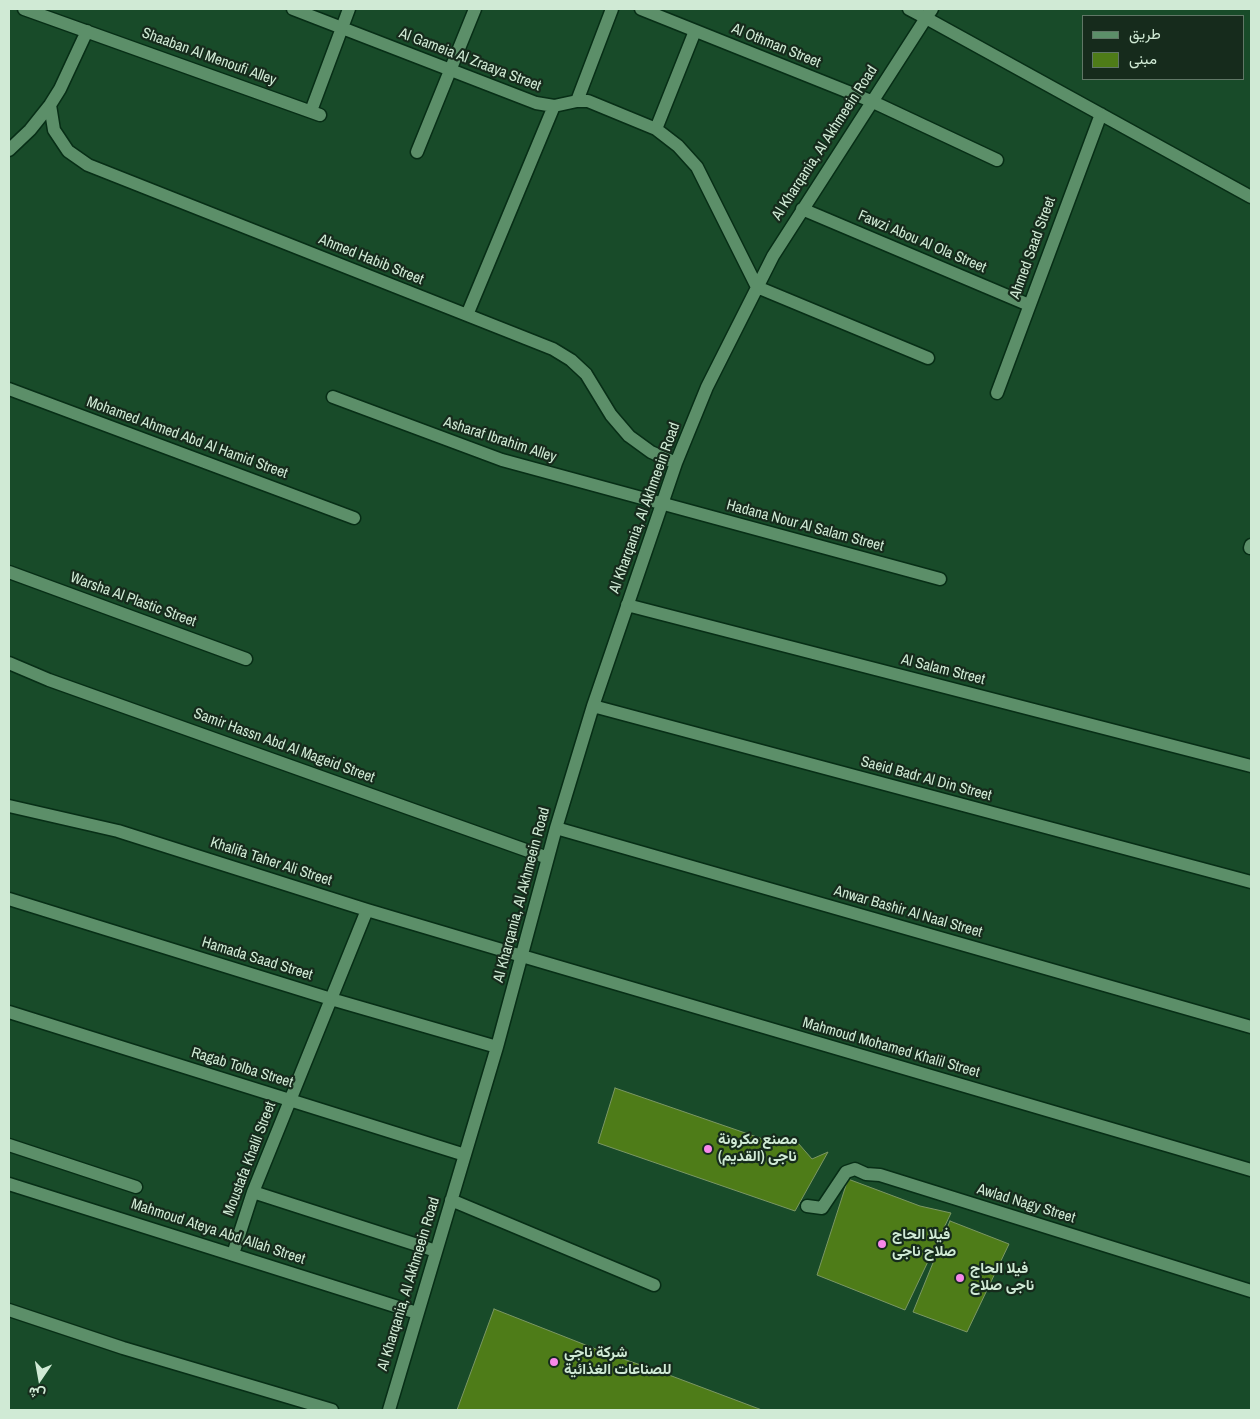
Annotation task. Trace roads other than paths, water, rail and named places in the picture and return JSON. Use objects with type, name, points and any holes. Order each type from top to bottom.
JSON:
[{"type":"street","name":"Shaaban Al Menoufi Alley","points":[[24,9],[315,113],[342,28]]},
{"type":"street","name":"Al Gameia Al Zraaya Street","points":[[293,9],[536,103],[554,106],[577,100],[588,101],[656,129],[678,146],[697,167],[757,287]]},
{"type":"street","points":[[342,28],[350,9]]},
{"type":"street","points":[[417,152],[475,9]]},
{"type":"street","points":[[577,100],[612,9]]},
{"type":"street","name":"Al Othman Street","points":[[641,9],[656,12],[695,31],[870,101],[997,160]]},
{"type":"street","points":[[909,9],[929,13],[1100,114],[1251,198]]},
{"type":"street","name":"Al Kharqania, Al Akhmeein Road","points":[[389,1410],[497,1047],[556,828],[593,706],[676,463],[708,387],[772,256],[870,101],[929,13]]},
{"type":"street","points":[[9,150],[30,130],[60,89],[87,31]]},
{"type":"street","points":[[656,129],[695,31]]},
{"type":"street","name":"Ahmed Habib Street","points":[[50,104],[54,130],[68,151],[88,165],[554,349],[571,360],[586,374],[611,415],[629,436],[651,452],[676,463]]},
{"type":"street","points":[[467,316],[554,106]]},
{"type":"street","name":"Ahmed Saad Street","points":[[997,394],[1100,114]]},
{"type":"street","name":"Fawzi Abou Al Ola Street","points":[[802,209],[1029,305]]},
{"type":"street","points":[[757,287],[928,358]]},
{"type":"street","name":"Mohamed Ahmed Abd Al Hamid Street","points":[[9,389],[354,518]]},
{"type":"street","name":"Asharaf Ibrahim Alley","points":[[333,397],[502,460],[661,504]]},
{"type":"street","name":"Hadana Nour Al Salam Street","points":[[661,504],[940,579]]},
{"type":"street","name":"Warsha Al Plastic Street","points":[[9,572],[246,659]]},
{"type":"street","name":"Al Salam Street","points":[[627,605],[1251,766]]},
{"type":"street","name":"Samir Hassn Abd Al Mageid Street","points":[[9,663],[58,683],[548,858]]},
{"type":"street","name":"Saeid Badr Al Din Street","points":[[593,706],[1251,882]]},
{"type":"street","name":"Khalifa Taher Ali Street","points":[[9,806],[118,831],[367,910],[522,956]]},
{"type":"street","name":"Anwar Bashir Al Naal Street","points":[[556,828],[1251,1027]]},
{"type":"street","name":"Hamada Saad Street","points":[[9,899],[331,999],[497,1047]]},
{"type":"street","name":"Moustafa Khalil Street","points":[[233,1254],[253,1192],[367,910]]},
{"type":"street","name":"Mahmoud Mohamed Khalil Street","points":[[522,956],[1251,1170]]},
{"type":"street","name":"Ragab Tolba Street","points":[[9,1012],[465,1155]]},
{"type":"street","points":[[9,1145],[136,1187]]},
{"type":"street","name":"Awlad Nagy Street","points":[[807,1206],[822,1208],[846,1172],[855,1169],[866,1174],[880,1175],[1251,1291]]},
{"type":"street","name":"Mahmoud Ateya Abd Allah Street","points":[[9,1184],[417,1312]]},
{"type":"street","points":[[253,1192],[436,1251]]},
{"type":"street","points":[[452,1200],[654,1285]]},
{"type":"street","points":[[9,1310],[123,1348],[332,1410]]},
{"type":"place","name":"مصنع مكرونة ناجى (القديم)","points":[[708,1149]]},
{"type":"place","name":"فيلا الحاج صلاح ناجى","points":[[882,1244]]},
{"type":"place","name":"فيلا الحاج ناجى صلاح","points":[[960,1278]]},
{"type":"place","name":"شركة ناجى للصناعات الغذائية","points":[[554,1362]]}]
